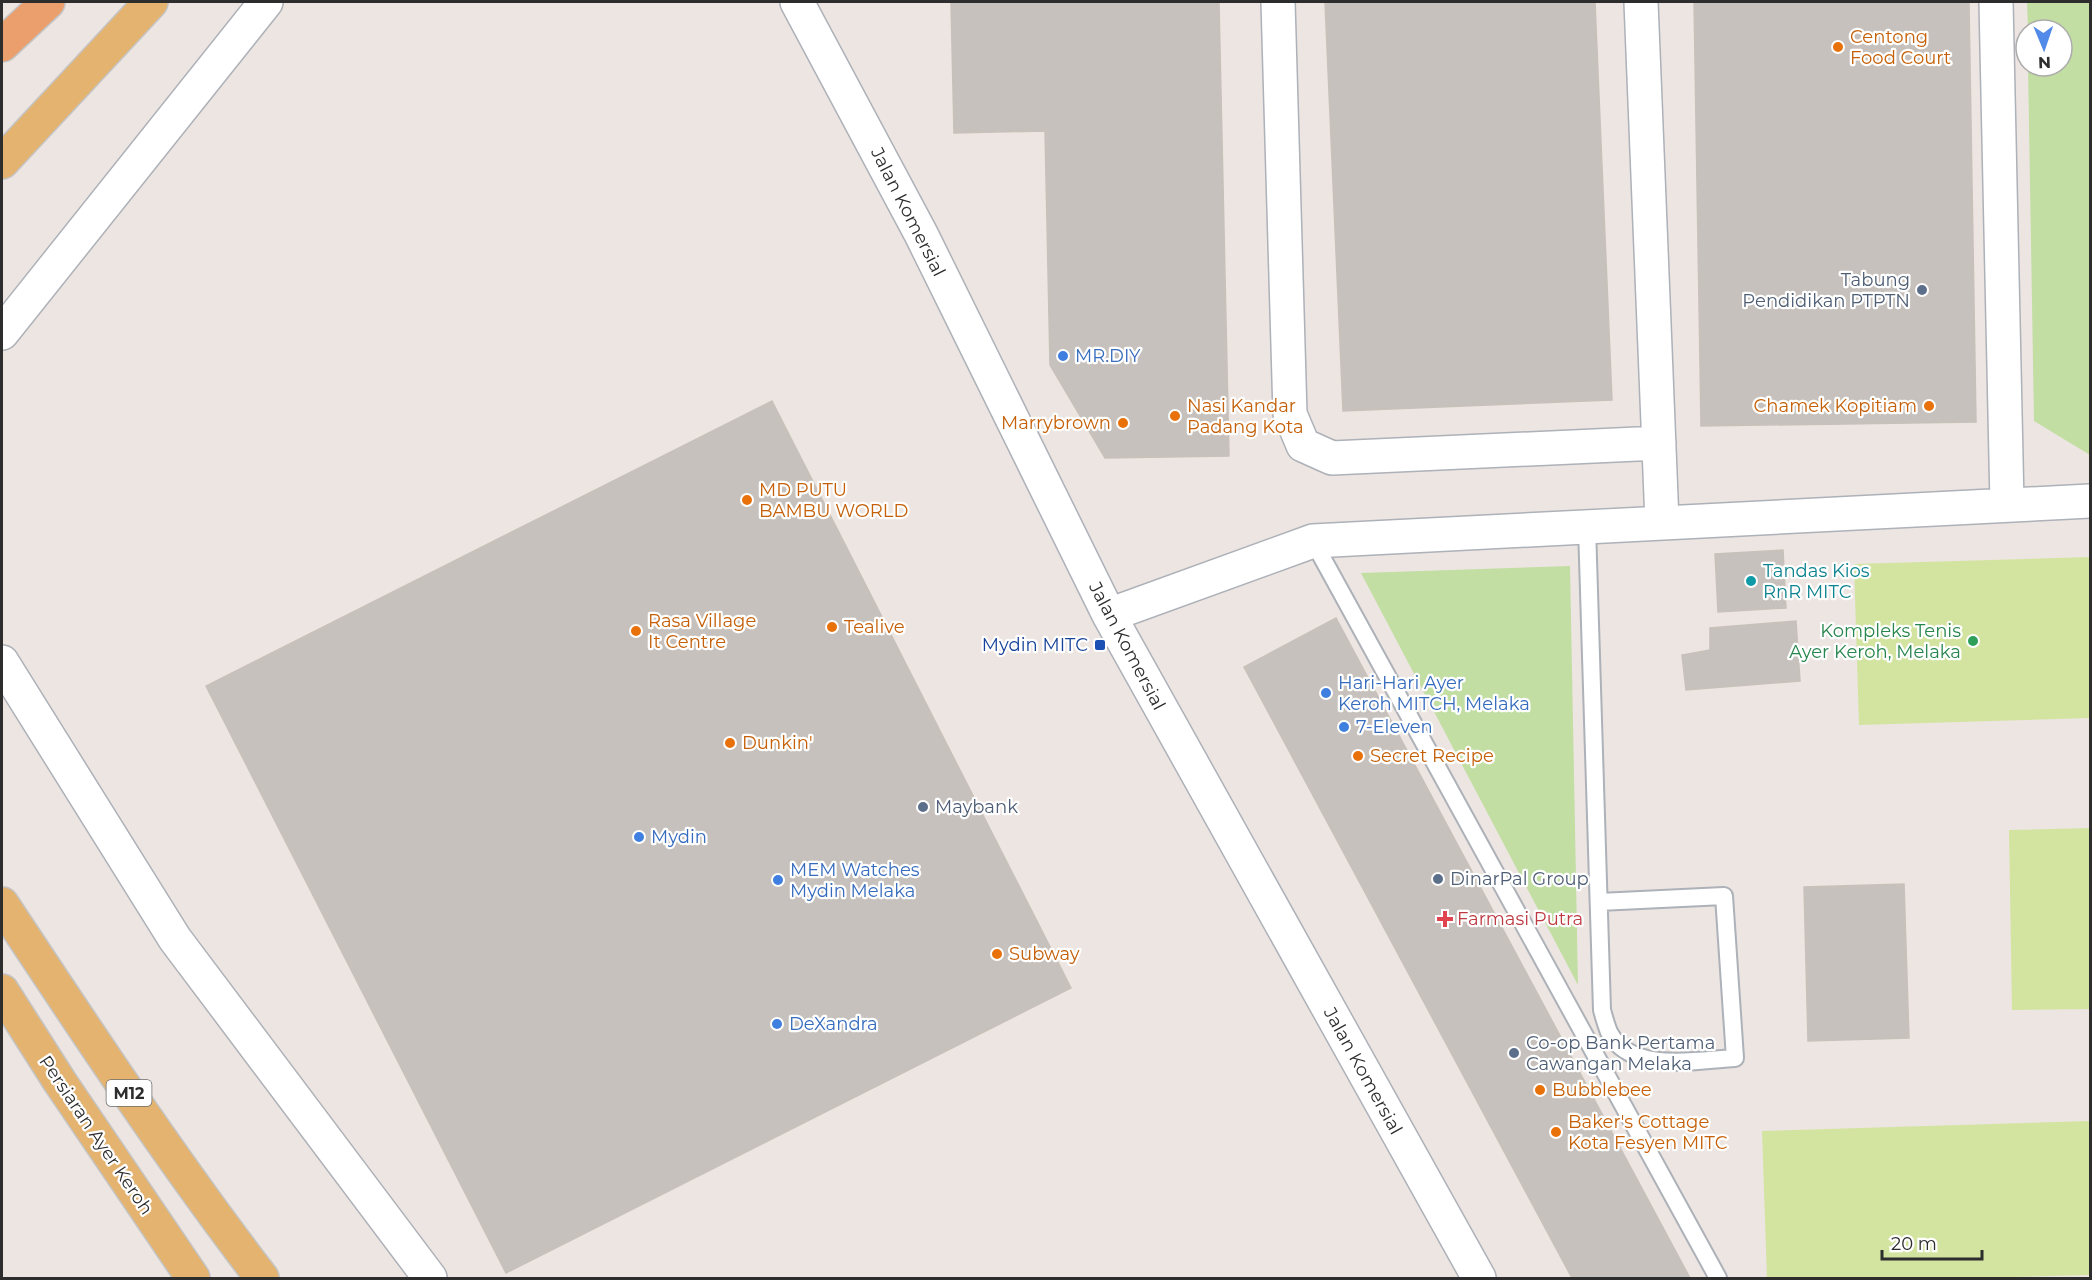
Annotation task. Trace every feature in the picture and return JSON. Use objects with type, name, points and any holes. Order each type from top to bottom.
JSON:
[{"type":"highway","points":[[2,45],[48,2]]},
{"type":"main road","points":[[2,162],[151,2]]},
{"type":"main road","points":[[2,148],[42,118]]},
{"type":"main road","name":"M12","points":[[2,904],[105,1058],[226,1232],[262,1278]]},
{"type":"main road","name":"Persiaran Ayer Keroh","points":[[2,991],[60,1082],[193,1278]]},
{"type":"street","points":[[2,333],[266,2]]},
{"type":"street","name":"Jalan Komersial","points":[[797,2],[921,234],[1109,615],[1479,1278]]},
{"type":"street","points":[[1278,2],[1290,414],[1303,445],[1332,458],[1659,443]]},
{"type":"street","points":[[1641,2],[1662,522]]},
{"type":"street","points":[[1996,2],[2007,504]]},
{"type":"street","points":[[1109,615],[1313,541],[2091,501]]},
{"type":"street","points":[[2,662],[175,939],[430,1278]]},
{"type":"lane","points":[[1587,527],[1602,1010],[1610,1033],[1623,1048],[1638,1057],[1667,1062],[1735,1058],[1725,896],[1599,902]]},
{"type":"lane","points":[[1313,541],[1718,1278]]},
{"type":"green space","points":[[2027,2],[2090,2],[2090,455],[2034,421],[2028,78],[2074,78],[2074,18],[2028,18]]},
{"type":"green space","name":"Kompleks Tenis Ayer Keroh, Melaka","points":[[2090,557],[2090,718],[1859,725],[1854,564]]},
{"type":"green space","points":[[1570,566],[1578,985],[1361,573]]},
{"type":"green space","points":[[2090,828],[2090,1009],[2012,1010],[2009,830]]},
{"type":"green space","points":[[2090,1121],[2090,1275],[1971,1278],[1767,1278],[1762,1131]]},
{"type":"building","points":[[951,2],[1219,2],[1229,456],[1105,458],[1050,365],[1045,131],[954,133]]},
{"type":"building","points":[[1325,2],[1595,2],[1612,400],[1343,411]]},
{"type":"building","points":[[1694,2],[1969,2],[1976,422],[1701,426]]},
{"type":"building","name":"Mydin","points":[[772,401],[1071,988],[506,1273],[206,686]]},
{"type":"building","name":"Tandas Kios RnR MITC","points":[[1783,550],[1786,608],[1718,612],[1715,554]]},
{"type":"building","points":[[1336,618],[1690,1278],[1572,1278],[1244,667]]},
{"type":"building","points":[[1796,621],[1800,681],[1686,690],[1682,655],[1710,650],[1710,628]]},
{"type":"building","points":[[1904,884],[1909,1038],[1808,1041],[1804,887]]},
{"type":"place","name":"Centong Food Court","points":[[1838,47]]},
{"type":"place","name":"Tabung Pendidikan PTPTN","points":[[1922,290]]},
{"type":"place","name":"MR.DIY","points":[[1063,356]]},
{"type":"place","name":"Chamek Kopitiam","points":[[1929,406]]},
{"type":"place","name":"Nasi Kandar Padang Kota","points":[[1175,416]]},
{"type":"place","name":"Marrybrown","points":[[1123,423]]},
{"type":"place","name":"MD PUTU BAMBU WORLD","points":[[747,500]]},
{"type":"place","name":"Tandas Kios RnR MITC","points":[[1751,581]]},
{"type":"place","name":"Tealive","points":[[832,627]]},
{"type":"place","name":"Rasa Village It Centre","points":[[636,631]]},
{"type":"place","name":"Kompleks Tenis Ayer Keroh, Melaka","points":[[1973,641]]},
{"type":"place","name":"Mydin MITC","points":[[1100,645]]},
{"type":"place","name":"Hari-Hari Ayer Keroh MITCH, Melaka","points":[[1326,693]]},
{"type":"place","name":"7-Eleven","points":[[1344,727]]},
{"type":"place","name":"Dunkin'","points":[[730,743]]},
{"type":"place","name":"Secret Recipe","points":[[1358,756]]},
{"type":"place","name":"Maybank","points":[[923,807]]},
{"type":"place","name":"Mydin","points":[[639,837]]},
{"type":"place","name":"DinarPal Group","points":[[1438,879]]},
{"type":"place","name":"MEM Watches Mydin Melaka","points":[[778,880]]},
{"type":"place","name":"Farmasi Putra","points":[[1445,919]]},
{"type":"place","name":"Subway","points":[[997,954]]},
{"type":"place","name":"DeXandra","points":[[777,1024]]},
{"type":"place","name":"Co-op Bank Pertama Cawangan Melaka","points":[[1514,1053]]},
{"type":"place","name":"Bubblebee","points":[[1540,1090]]},
{"type":"place","name":"Baker's Cottage Kota Fesyen MITC","points":[[1556,1132]]}]
